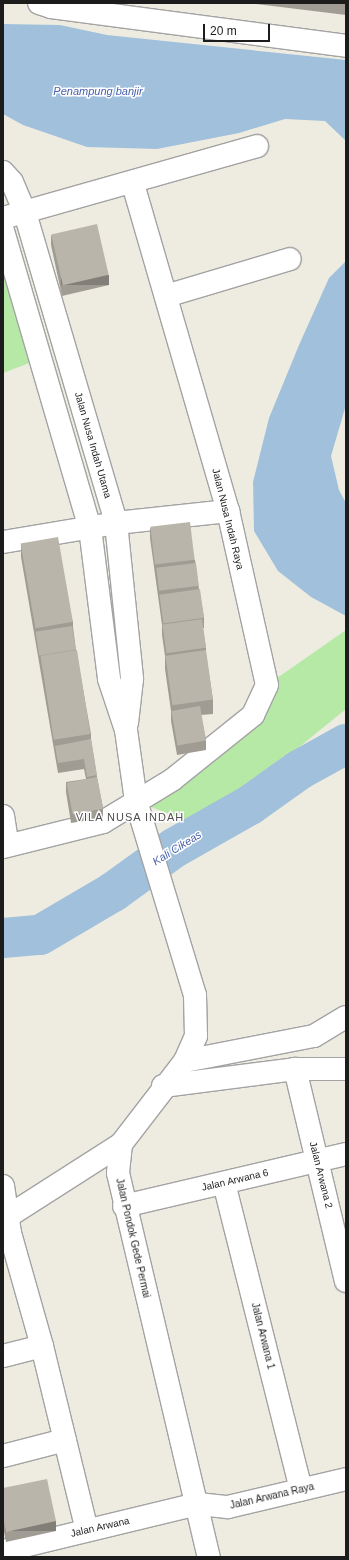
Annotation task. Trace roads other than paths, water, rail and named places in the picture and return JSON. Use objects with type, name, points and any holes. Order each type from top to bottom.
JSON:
[{"type":"street","points":[[39,3],[51,7],[346,46]]},
{"type":"street","points":[[3,218],[133,183],[257,146]]},
{"type":"street","name":"Jalan Nusa Indah Utama","points":[[3,172],[12,182],[25,213],[116,523],[132,679],[126,730]]},
{"type":"street","name":"Jalan Nusa Indah Raya","points":[[5,846],[103,822],[138,809],[253,715],[266,685],[228,511],[133,183]]},
{"type":"street","name":"Jalan Nusa Indah Utama","points":[[3,231],[90,528],[109,679],[126,730],[138,809]]},
{"type":"street","points":[[166,296],[290,259]]},
{"type":"street","points":[[3,542],[116,523],[228,511]]},
{"type":"street","name":"Jalan Pondok Gede Permai","points":[[138,809],[195,995],[196,1036],[185,1060],[163,1086],[122,1144],[118,1173],[124,1206],[198,1504],[209,1557]]},
{"type":"street","points":[[3,816],[5,846]]},
{"type":"street","points":[[185,1060],[314,1036],[346,1017]]},
{"type":"street","points":[[163,1086],[295,1069],[346,1069]]},
{"type":"street","name":"Jalan Arwana 2","points":[[295,1069],[345,1274]]},
{"type":"street","points":[[7,1216],[122,1144]]},
{"type":"street","name":"Jalan Arwana 6","points":[[124,1206],[346,1154]]},
{"type":"street","name":"Jalan Arwana 1","points":[[224,1183],[301,1489]]},
{"type":"street","points":[[3,1186],[7,1216],[42,1346],[87,1530]]},
{"type":"street","points":[[3,1356],[42,1346]]},
{"type":"street","points":[[3,1456],[65,1440]]},
{"type":"street","name":"Jalan Arwana Raya","points":[[198,1504],[228,1507],[346,1479]]},
{"type":"street","name":"Jalan Arwana","points":[[3,1551],[198,1504]]},
{"type":"water","name":"Penampung banjir","points":[[3,24],[60,25],[107,35],[346,60],[346,141],[325,121],[285,119],[239,133],[157,149],[87,147],[23,125],[3,114]]},
{"type":"water","points":[[346,261],[346,405],[331,456],[339,490],[346,503],[346,616],[311,597],[278,571],[254,531],[253,482],[269,418],[299,345],[329,278]]},
{"type":"waterway","name":"Kali Cikeas","points":[[3,938],[40,935],[113,892],[174,848],[250,805],[299,770],[346,744]]},
{"type":"district","name":"VILA NUSA INDAH","points":[[130,817]]}]
